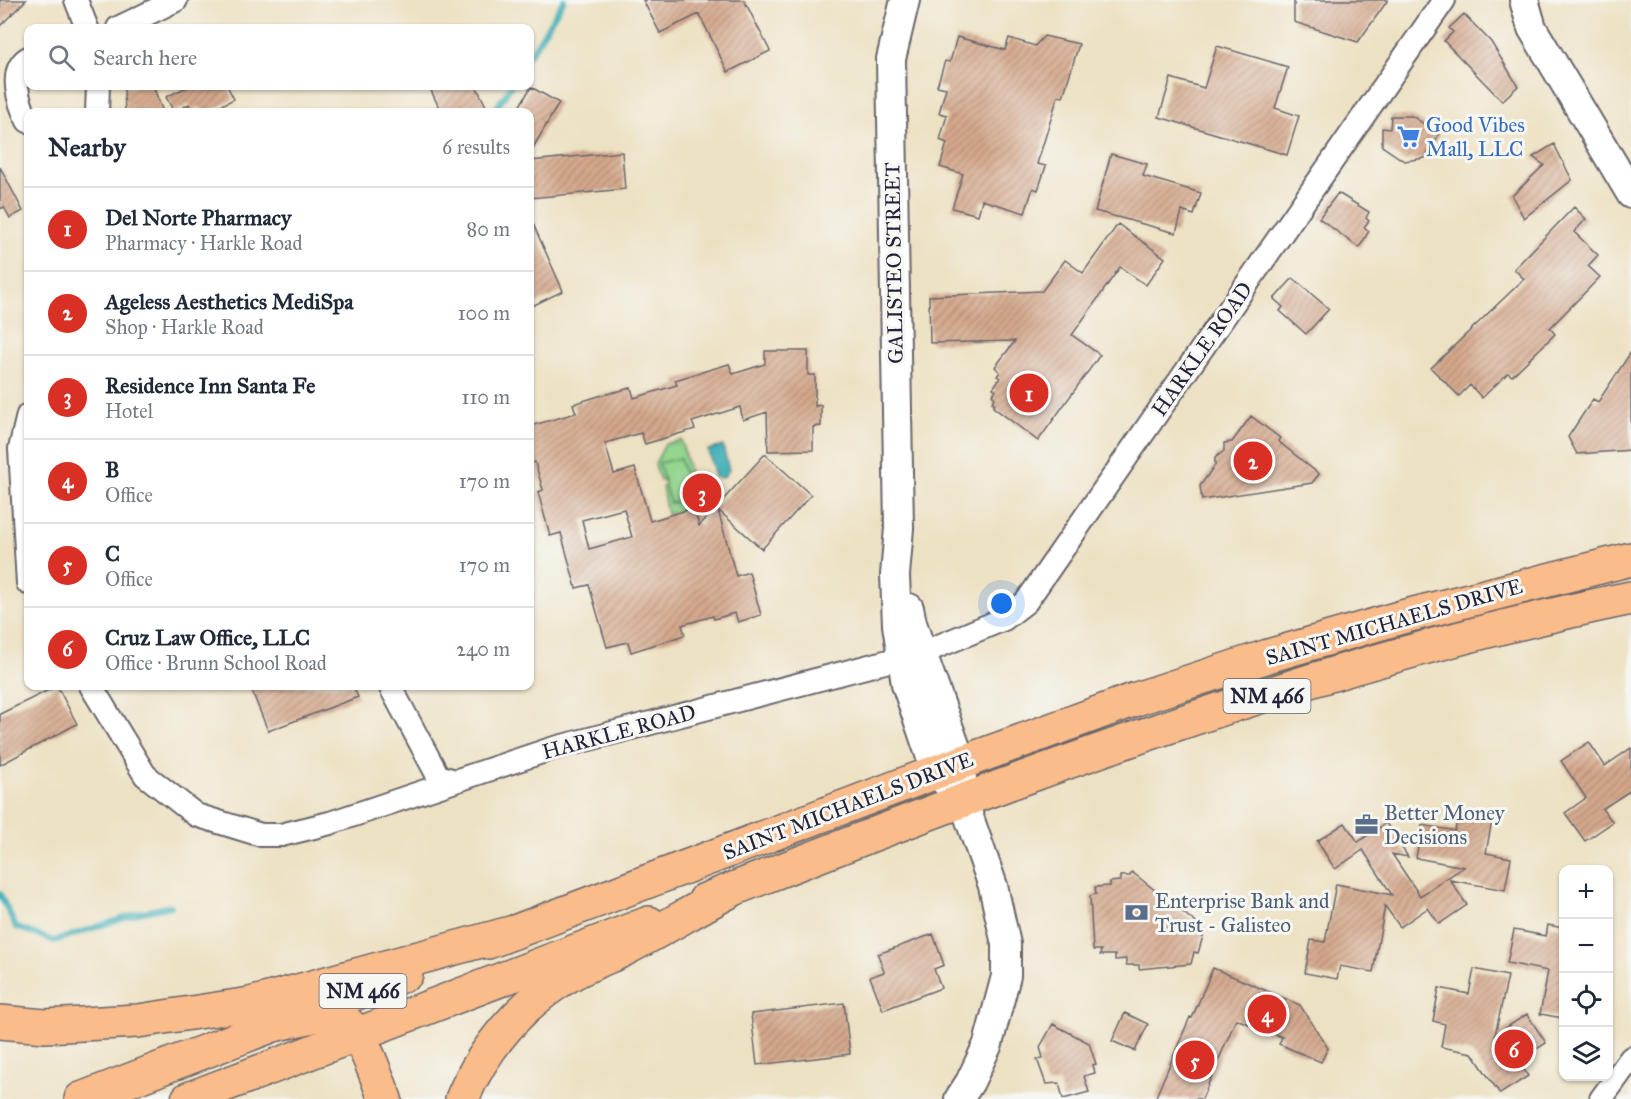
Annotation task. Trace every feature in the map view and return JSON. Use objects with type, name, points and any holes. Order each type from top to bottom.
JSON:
[{"type":"main road","name":"SAINT MICHAELS DRIVE","points":[[81,1099],[514,932],[1114,707],[1269,656],[1413,614],[1631,559]]},
{"type":"main road","name":"SAINT MICHAELS DRIVE","points":[[188,1099],[963,800],[1082,757],[1312,682],[1412,653],[1542,618],[1631,598]]},
{"type":"main road","points":[[462,1099],[483,1059],[500,1036],[526,1007],[552,986],[732,890]]},
{"type":"main road","points":[[0,1022],[45,1026],[138,1021],[250,1004],[514,932]]},
{"type":"main road","points":[[278,1024],[330,1015],[351,1024],[385,1099]]},
{"type":"street","points":[[76,0],[85,24]]},
{"type":"street","points":[[126,24],[176,0]]},
{"type":"street","name":"GALISTEO STREET","points":[[904,0],[891,59],[899,528],[895,575],[911,655],[993,886],[1006,944],[1006,976],[988,1044],[970,1082],[959,1099]]},
{"type":"street","name":"HARKLE ROAD","points":[[93,690],[145,775],[196,815],[261,835],[281,835],[330,823],[551,749],[911,655],[986,628],[1004,619],[1026,602],[1444,0]]},
{"type":"street","points":[[1504,0],[1509,8],[1532,28]]},
{"type":"street","points":[[1524,0],[1532,28],[1631,194]]},
{"type":"street","points":[[24,61],[17,75],[24,108]]},
{"type":"street","points":[[97,108],[98,90]]},
{"type":"street","points":[[24,432],[20,449],[24,516]]},
{"type":"street","points":[[392,690],[438,776],[455,782]]},
{"type":"street","points":[[1600,1099],[1631,1058]]},
{"type":"green space","points":[[681,440],[689,471],[683,473],[679,458],[660,464],[664,480],[660,481],[655,464],[665,444]]},
{"type":"green space","points":[[680,458],[690,498],[670,503],[659,463]]},
{"type":"green space","points":[[690,474],[698,504],[667,514],[662,487],[665,486],[670,503],[690,498],[684,476]]},
{"type":"green space","points":[[1563,587],[1564,593],[1541,604],[1142,723],[1139,717],[1162,705],[1211,687]]},
{"type":"water","points":[[723,446],[729,470],[723,478],[715,477],[708,450]]},
{"type":"building","points":[[0,0],[26,0],[0,26]]},
{"type":"building","points":[[643,0],[744,0],[770,51],[728,72],[699,14],[660,33]]},
{"type":"building","points":[[1294,0],[1388,0],[1358,42],[1294,22]]},
{"type":"building","points":[[1464,14],[1491,42],[1518,86],[1502,101],[1444,41],[1453,32],[1449,28]]},
{"type":"building","points":[[1044,36],[1079,44],[1063,97],[1058,96],[1037,164],[1046,166],[1038,190],[1033,188],[1025,213],[982,200],[978,215],[952,208],[963,174],[940,167],[947,143],[940,140],[947,115],[939,113],[946,88],[937,86],[945,61],[950,62],[957,37],[1005,50],[1009,38],[1035,46]]},
{"type":"building","points":[[1217,46],[1288,67],[1275,108],[1299,116],[1287,155],[1159,117],[1171,78],[1204,88]]},
{"type":"building","points":[[534,89],[559,103],[534,146],[534,108],[518,108],[529,90]]},
{"type":"building","points":[[124,90],[155,90],[161,108],[125,108]]},
{"type":"building","points":[[181,90],[229,90],[234,99],[216,108],[191,108],[189,104],[182,108],[172,108],[166,97]]},
{"type":"building","points":[[431,90],[478,90],[487,108],[439,108]]},
{"type":"building","points":[[1391,116],[1412,116],[1439,134],[1425,158],[1404,161],[1382,146],[1382,128],[1390,129]]},
{"type":"building","points":[[1554,144],[1572,180],[1524,218],[1512,196],[1544,165],[1533,157]]},
{"type":"building","points":[[622,152],[625,189],[534,198],[534,161]]},
{"type":"building","points":[[1111,154],[1147,164],[1143,176],[1201,193],[1194,215],[1182,211],[1176,233],[1095,211]]},
{"type":"building","points":[[0,167],[23,211],[10,218],[4,207],[0,209]]},
{"type":"building","points":[[1338,193],[1369,212],[1366,218],[1369,221],[1364,227],[1369,231],[1359,248],[1319,218]]},
{"type":"building","points":[[1574,207],[1586,219],[1574,232],[1598,255],[1588,266],[1600,277],[1550,328],[1555,334],[1512,376],[1508,373],[1482,398],[1470,385],[1459,396],[1431,368],[1524,279],[1514,269]]},
{"type":"building","points":[[1118,224],[1165,258],[1146,285],[1120,267],[1072,335],[1100,355],[1038,441],[993,407],[995,404],[992,402],[995,398],[992,395],[996,390],[993,388],[1000,378],[997,376],[1000,372],[995,367],[1015,341],[930,343],[929,296],[1042,291],[1065,260],[1083,273]]},
{"type":"building","points":[[534,226],[563,291],[534,305]]},
{"type":"building","points":[[1293,278],[1329,309],[1306,334],[1280,311],[1283,307],[1274,299]]},
{"type":"building","points":[[765,351],[808,351],[808,375],[815,375],[815,406],[821,405],[821,426],[813,427],[813,450],[768,451],[767,412],[743,420],[740,407],[692,422],[695,429],[645,444],[641,433],[605,443],[614,474],[635,468],[650,521],[694,508],[699,526],[765,454],[811,495],[762,549],[718,510],[736,576],[749,572],[761,615],[738,622],[735,613],[714,619],[713,616],[682,625],[685,635],[631,652],[628,642],[607,647],[589,585],[576,588],[561,533],[550,536],[538,492],[543,490],[534,462],[534,425],[576,413],[573,404],[599,396],[631,388],[634,398],[677,385],[675,380],[729,364],[733,374],[765,364]],"holes":[[[624,509],[632,537],[589,549],[582,520]]]},
{"type":"building","points":[[1631,352],[1631,450],[1577,454],[1568,437],[1593,399],[1598,402]]},
{"type":"building","points":[[1251,416],[1280,438],[1278,441],[1319,474],[1312,483],[1202,500],[1200,486],[1215,465],[1215,458],[1224,451],[1224,443],[1232,442]]},
{"type":"building","points":[[49,690],[59,690],[77,724],[0,765],[0,714]]},
{"type":"building","points":[[252,690],[355,690],[358,697],[268,731]]},
{"type":"building","points":[[1589,742],[1605,766],[1631,748],[1631,790],[1602,809],[1613,822],[1585,841],[1565,813],[1586,798],[1561,761]]},
{"type":"building","points":[[1458,814],[1492,820],[1486,853],[1511,858],[1505,890],[1450,880],[1467,905],[1439,924],[1428,908],[1400,927],[1385,906],[1373,972],[1340,966],[1337,979],[1305,973],[1311,940],[1325,942],[1336,884],[1392,895],[1363,850],[1335,869],[1317,841],[1345,823],[1358,842],[1386,823],[1408,857],[1392,854],[1420,896],[1464,867],[1416,858],[1422,825],[1455,831]]},
{"type":"building","name":"Enterprise Bank and Trust - Galisteo","points":[[1132,872],[1205,930],[1198,953],[1194,952],[1191,964],[1139,969],[1139,965],[1126,965],[1126,959],[1115,960],[1115,955],[1100,955],[1101,950],[1093,950],[1090,896],[1096,894],[1095,887],[1110,886],[1110,882],[1120,881],[1120,876],[1130,876]]},
{"type":"building","points":[[1548,925],[1559,927],[1559,1017],[1540,1014],[1548,971],[1507,963],[1514,930],[1546,936]]},
{"type":"building","points":[[933,934],[944,965],[934,969],[941,988],[883,1010],[870,977],[884,972],[878,954]]},
{"type":"building","points":[[1213,968],[1300,1005],[1328,1048],[1321,1062],[1279,1044],[1282,1037],[1236,1019],[1202,1099],[1155,1099],[1190,1017],[1192,1018]]},
{"type":"building","points":[[1474,969],[1508,976],[1495,1035],[1527,1014],[1546,1043],[1518,1061],[1528,1076],[1500,1094],[1472,1053],[1441,1047],[1445,1024],[1433,1021],[1439,988],[1469,994]]},
{"type":"building","points":[[844,1003],[850,1054],[757,1065],[751,1014]]},
{"type":"building","points":[[1125,1013],[1148,1024],[1135,1051],[1112,1041]]},
{"type":"building","points":[[1053,1024],[1089,1043],[1096,1064],[1093,1065],[1095,1073],[1084,1076],[1089,1092],[1063,1099],[1059,1083],[1046,1084],[1037,1059],[1043,1058],[1040,1047]]},
{"type":"waterway","points":[[534,49],[564,0]]},
{"type":"waterway","points":[[497,108],[508,90]]},
{"type":"waterway","points":[[0,894],[16,927],[54,941],[139,913],[171,906]]},
{"type":"place","name":"Good Vibes Mall, LLC","points":[[1408,137]]},
{"type":"place","name":"Del Norte Pharmacy","points":[[1029,393]]},
{"type":"place","name":"Ageless Aesthetics MediSpa","points":[[1253,461]]},
{"type":"place","name":"Residence Inn Santa Fe","points":[[702,493]]},
{"type":"place","name":"Better Money Decisions","points":[[1366,825]]},
{"type":"place","name":"Enterprise Bank and Trust - Galisteo","points":[[1137,913]]},
{"type":"place","name":"B","points":[[1267,1014]]},
{"type":"place","name":"Cruz Law Office, LLC","points":[[1514,1049]]},
{"type":"place","name":"C","points":[[1195,1060]]}]
